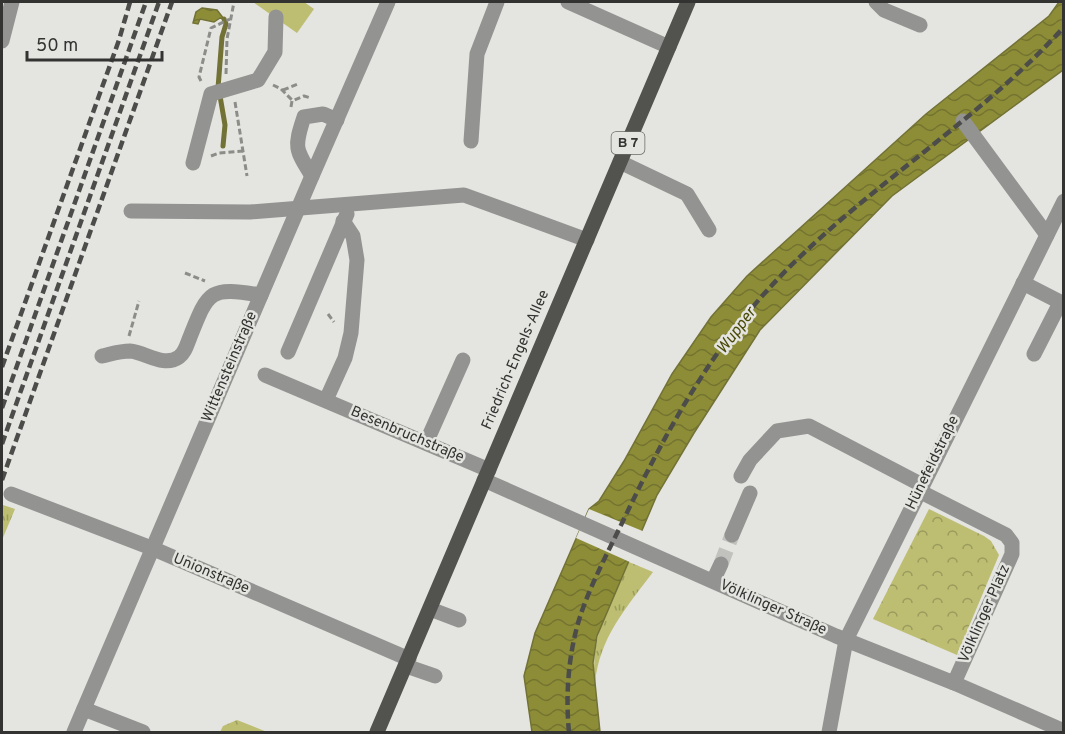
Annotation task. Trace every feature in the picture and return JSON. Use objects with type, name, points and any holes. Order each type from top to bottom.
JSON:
[{"type":"main road","name":"Friedrich-Engels-Allee","points":[[377,732],[688,2]]},
{"type":"street","points":[[2,41],[12,2]]},
{"type":"street","name":"Wittensteinstraße","points":[[74,732],[388,2]]},
{"type":"street","points":[[471,141],[477,54],[497,2]]},
{"type":"street","points":[[568,2],[669,47]]},
{"type":"street","points":[[876,2],[884,10],[920,25]]},
{"type":"street","points":[[193,163],[211,94],[258,80],[275,52],[276,18]]},
{"type":"street","points":[[312,176],[297,152],[297,137],[304,117],[323,114],[336,120]]},
{"type":"street","points":[[963,121],[1047,235]]},
{"type":"street","points":[[620,162],[687,194],[709,230]]},
{"type":"street","points":[[131,211],[298,210],[464,195],[587,240]]},
{"type":"street","name":"Hünefeldstraße","points":[[829,732],[846,640],[1064,201]]},
{"type":"street","points":[[288,352],[350,206]]},
{"type":"street","points":[[326,400],[345,358],[351,333],[357,260],[353,236],[344,221]]},
{"type":"street","points":[[1023,283],[1062,304],[1034,354]]},
{"type":"street","points":[[102,356],[132,351],[163,361],[179,357],[185,350],[201,308],[213,295],[226,290],[261,295]]},
{"type":"street","points":[[426,443],[463,360]]},
{"type":"street","name":"Besenbruchstraße","points":[[265,375],[426,443],[487,475]]},
{"type":"street","points":[[741,476],[750,460],[777,431],[809,426],[921,488]]},
{"type":"street","name":"Völklinger Straße","points":[[487,475],[582,523],[846,640],[954,683],[1064,731]]},
{"type":"street","name":"Völklinger Platz","points":[[921,488],[1006,535],[1012,543],[1012,554],[954,683]]},
{"type":"street","points":[[732,535],[750,493]]},
{"type":"street","name":"Unionstraße","points":[[11,494],[154,549],[435,676]]},
{"type":"street","points":[[713,581],[721,564]]},
{"type":"street","points":[[430,609],[459,620]]},
{"type":"street","points":[[84,709],[143,732]]},
{"type":"path","points":[[234,2],[226,20],[226,77],[234,96],[247,176]]},
{"type":"path","points":[[211,94],[199,77],[211,28],[226,20]]},
{"type":"path","points":[[288,95],[282,89],[298,84]]},
{"type":"path","points":[[193,163],[219,153],[244,151]]},
{"type":"path","points":[[124,352],[139,301]]},
{"type":"path","points":[[328,314],[336,325]]},
{"type":"green space","points":[[253,2],[304,2],[314,9],[297,33]]},
{"type":"green space","points":[[3,505],[15,509],[2,540],[2,509]]},
{"type":"green space","points":[[929,509],[984,536],[991,541],[999,555],[957,655],[873,619]]},
{"type":"green space","points":[[629,562],[653,572],[615,624],[602,652],[595,684],[594,667],[598,635],[608,606]]},
{"type":"green space","points":[[237,720],[267,732],[220,732],[223,726]]},
{"type":"water","name":"Wupper","points":[[1059,2],[1063,2],[1063,70],[892,196],[760,330],[694,433],[657,495],[597,636],[593,663],[600,732],[532,732],[524,676],[535,633],[589,509],[599,501],[672,374],[711,317],[747,276],[926,114],[1049,16]]},
{"type":"water","points":[[202,8],[217,10],[224,19],[220,18],[214,22],[200,19],[198,24],[193,23],[196,12]]},
{"type":"pier","points":[[589,509],[645,532],[632,563],[576,538]]},
{"type":"waterway","points":[[218,88],[222,37],[226,24],[224,19]]},
{"type":"waterway","points":[[220,96],[225,125],[223,146]]},
{"type":"tunnel","points":[[721,564],[732,535]]},
{"type":"railway","points":[[2,367],[119,40],[130,2]]},
{"type":"railway","points":[[2,408],[146,2]]},
{"type":"railway","points":[[2,444],[159,2]]},
{"type":"railway","points":[[2,480],[172,2]]},
{"type":"railway","points":[[569,732],[568,685],[571,653],[587,597],[668,432],[722,347],[763,295],[798,259],[874,192],[992,97],[1064,27]]}]
